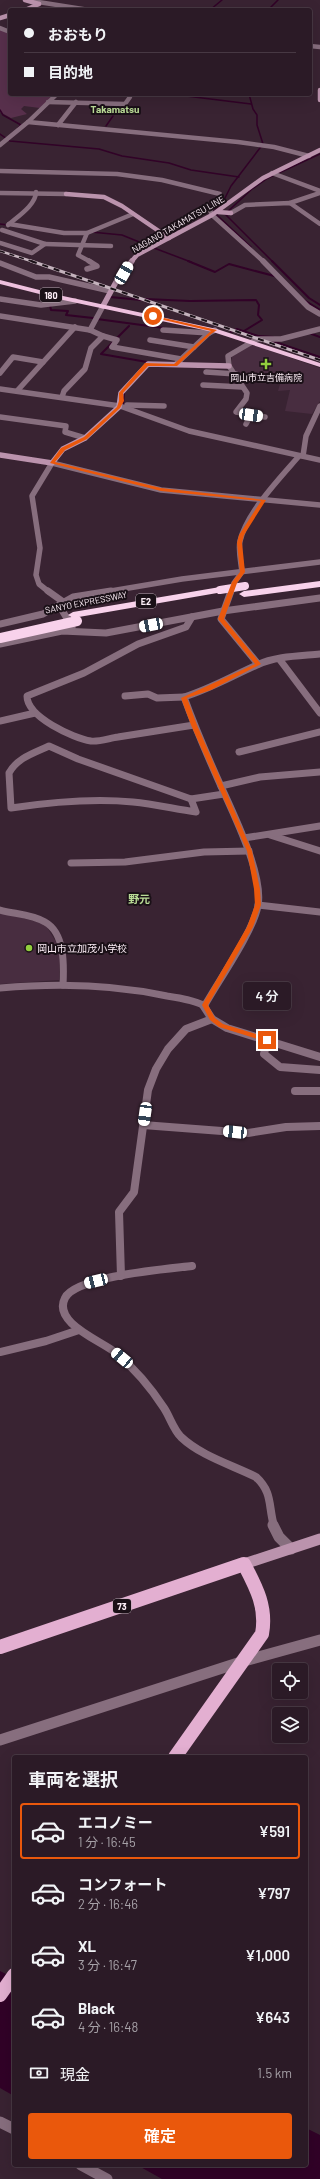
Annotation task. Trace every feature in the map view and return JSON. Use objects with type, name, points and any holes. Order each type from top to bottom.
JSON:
[{"type":"highway","name":"180","points":[[0,282],[251,342],[320,365]]},
{"type":"highway","name":"SANYO EXPRESSWAY","points":[[0,631],[320,576]]},
{"type":"highway","name":"SANYO EXPRESSWAY","points":[[245,590],[320,584]]},
{"type":"highway","name":"SANYO EXPRESSWAY","points":[[0,638],[75,618]]},
{"type":"main road","points":[[26,0],[39,4]]},
{"type":"main road","points":[[30,8],[39,4]]},
{"type":"main road","points":[[320,90],[320,100]]},
{"type":"main road","name":"NAGANO TAKAMATSU LINE","points":[[102,306],[110,291],[134,257],[218,212],[245,190],[320,150]]},
{"type":"main road","points":[[66,194],[104,197],[169,238]]},
{"type":"main road","points":[[218,212],[230,212]]},
{"type":"main road","points":[[0,455],[53,462],[63,449],[85,438],[121,405],[121,393],[147,364],[229,366]]},
{"type":"main road","points":[[176,1755],[262,1634],[265,1620],[265,1609],[244,1564],[320,1540]]},
{"type":"main road","name":"73","points":[[0,1648],[244,1564]]},
{"type":"main road","points":[[0,1995],[12,1978]]},
{"type":"street","points":[[26,0],[76,8]]},
{"type":"street","points":[[39,4],[63,6]]},
{"type":"street","points":[[0,145],[28,122],[55,96]]},
{"type":"street","points":[[48,102],[125,104],[130,97]]},
{"type":"street","points":[[58,125],[76,102]]},
{"type":"street","points":[[28,122],[150,132],[265,146],[309,156]]},
{"type":"street","points":[[0,171],[117,174],[162,180],[220,194],[220,201],[210,210],[212,215],[224,224],[279,277],[308,308],[320,314]]},
{"type":"street","points":[[274,174],[313,187],[320,192]]},
{"type":"street","points":[[36,192],[36,196],[30,206],[1,231],[45,244],[111,246]]},
{"type":"street","points":[[0,193],[36,192],[66,194]]},
{"type":"street","points":[[230,212],[240,205],[258,204],[280,206],[290,204],[320,192]]},
{"type":"street","points":[[290,204],[320,224]]},
{"type":"street","points":[[8,224],[64,233],[87,233],[133,214]]},
{"type":"street","points":[[87,233],[78,255],[97,266],[87,269]]},
{"type":"street","points":[[0,243],[32,253],[45,244]]},
{"type":"street","points":[[0,263],[36,277],[49,277],[110,291]]},
{"type":"street","points":[[0,299],[41,305],[76,301]]},
{"type":"street","points":[[90,330],[102,306]]},
{"type":"street","points":[[0,316],[90,330],[103,336],[116,339],[117,342],[112,347],[181,359]]},
{"type":"street","points":[[0,322],[6,317]]},
{"type":"street","points":[[18,390],[75,328]]},
{"type":"street","points":[[265,417],[236,412],[247,396],[247,393],[242,387],[236,374],[229,366],[228,356],[251,342],[262,338],[281,339],[320,329]]},
{"type":"street","points":[[163,330],[212,332]]},
{"type":"street","points":[[175,365],[212,332]]},
{"type":"street","points":[[62,396],[85,369],[90,348],[103,336]]},
{"type":"street","points":[[150,340],[194,347]]},
{"type":"street","points":[[0,374],[13,357],[43,362]]},
{"type":"street","points":[[206,372],[236,374]]},
{"type":"street","points":[[203,385],[242,387]]},
{"type":"street","points":[[0,389],[18,390],[121,405],[164,406]]},
{"type":"street","points":[[121,405],[189,431],[320,460]]},
{"type":"street","points":[[258,664],[221,619],[234,582],[242,572],[239,543],[242,535],[264,499],[301,456],[306,434],[320,406]]},
{"type":"street","points":[[246,424],[251,415]]},
{"type":"street","points":[[0,417],[66,426],[65,432],[85,438]]},
{"type":"street","points":[[74,631],[60,603],[39,584],[36,575],[40,548],[32,496],[53,462],[161,490],[320,505]]},
{"type":"street","points":[[0,624],[40,615],[54,609],[60,603],[72,597],[320,562]]},
{"type":"street","points":[[0,644],[56,632],[74,631],[106,633],[223,611],[320,598]]},
{"type":"street","points":[[192,617],[186,627],[138,644],[84,673],[27,696],[27,701],[35,713],[58,728],[92,741],[194,725]]},
{"type":"street","points":[[125,696],[148,694],[157,698],[184,698],[209,689],[258,664],[293,656],[320,654]]},
{"type":"street","points":[[280,660],[320,713]]},
{"type":"street","points":[[184,698],[194,725],[250,851],[255,875],[258,905],[250,927],[205,1005]]},
{"type":"street","points":[[0,721],[35,713]]},
{"type":"street","points":[[239,752],[250,747],[295,741],[320,732]]},
{"type":"street","points":[[191,799],[196,812],[134,802],[102,800],[56,802],[11,808],[9,773],[11,768],[19,762],[49,746],[78,759],[191,799],[224,794]]},
{"type":"street","points":[[222,786],[260,777],[320,772]]},
{"type":"street","points":[[244,838],[320,826]]},
{"type":"street","points":[[267,834],[320,851]]},
{"type":"street","points":[[71,863],[124,862],[204,852],[250,851]]},
{"type":"street","points":[[258,905],[320,912]]},
{"type":"street","points":[[0,910],[37,919],[50,926],[61,950],[63,985]]},
{"type":"street","points":[[0,988],[63,985],[182,998],[205,1005],[212,1019],[227,1028],[320,1057]]},
{"type":"street","points":[[121,1276],[119,1212],[122,1204],[133,1195],[148,1090],[156,1069],[168,1049],[186,1029],[212,1019]]},
{"type":"street","points":[[267,1040],[264,1054],[280,1067],[320,1070]]},
{"type":"street","points":[[295,1091],[320,1091]]},
{"type":"street","points":[[143,1125],[248,1133],[286,1127],[320,1126]]},
{"type":"street","points":[[192,1266],[121,1276],[80,1285],[66,1295],[63,1300],[65,1317],[79,1330],[102,1343],[122,1358],[161,1404],[184,1439],[256,1477],[264,1484],[270,1493],[274,1527],[280,1540],[291,1549]]},
{"type":"street","points":[[0,1352],[46,1342],[79,1330]]},
{"type":"street","points":[[0,1740],[244,1661],[320,1640]]},
{"type":"street","points":[[0,2122],[12,2128]]},
{"type":"street","points":[[85,2167],[107,2179]]},
{"type":"shaded area","points":[[0,29],[8,32],[8,96],[54,96],[40,108],[24,106],[21,109],[27,114],[11,118],[0,112]]},
{"type":"shaded area","points":[[250,344],[320,368],[320,401],[312,414],[285,411],[290,390],[278,391],[280,384],[276,383],[277,381],[236,371],[232,366],[232,355]]},
{"type":"shaded area","name":"岡山市立加茂小学校","points":[[0,912],[45,924],[56,942],[60,954],[59,980],[0,984]]},
{"type":"shaded area","points":[[0,1971],[12,1977],[12,2095],[0,2088]]},
{"type":"shaded area","points":[[308,2129],[320,2135],[320,2179],[162,2179],[141,2167],[308,2167]]},
{"type":"waterway","points":[[212,8],[222,0]]},
{"type":"waterway","points":[[270,8],[278,0]]},
{"type":"waterway","points":[[186,96],[251,104]]},
{"type":"waterway","points":[[238,177],[263,144],[257,125],[257,115],[253,109],[250,96]]},
{"type":"waterway","points":[[0,110],[3,115],[21,125],[18,128]]},
{"type":"waterway","points":[[106,126],[113,116]]},
{"type":"waterway","points":[[0,134],[10,141],[99,149],[122,156],[169,163],[191,170],[238,177]]},
{"type":"waterway","points":[[320,154],[268,178],[252,189],[225,214],[309,298],[320,305]]},
{"type":"waterway","points":[[214,210],[223,202],[231,186],[238,177]]},
{"type":"waterway","points":[[217,215],[251,247]]},
{"type":"waterway","points":[[0,224],[8,225]]},
{"type":"waterway","points":[[91,232],[122,235],[149,246]]},
{"type":"waterway","points":[[154,248],[191,262]]},
{"type":"waterway","points":[[188,261],[215,272],[229,264],[278,277]]},
{"type":"waterway","points":[[110,297],[141,300]]},
{"type":"waterway","points":[[145,299],[190,301],[256,300],[259,305],[258,315],[262,320],[244,331]]},
{"type":"waterway","points":[[304,300],[320,310]]},
{"type":"waterway","points":[[50,305],[51,310],[68,311],[66,315],[93,318]]},
{"type":"waterway","points":[[97,319],[164,328]]},
{"type":"waterway","points":[[129,326],[101,354],[147,362]]},
{"type":"waterway","points":[[231,332],[237,329],[261,337]]},
{"type":"waterway","points":[[309,333],[320,337]]},
{"type":"waterway","points":[[259,336],[273,337]]},
{"type":"waterway","points":[[272,341],[320,357]]},
{"type":"waterway","points":[[121,404],[123,405],[124,393]]},
{"type":"railway","points":[[0,251],[33,262]]},
{"type":"railway","points":[[33,262],[320,360]]},
{"type":"place","name":"岡山市立吉備病院","points":[[266,364]]},
{"type":"place","name":"岡山市立加茂小学校","points":[[29,948]]},
{"type":"district","name":"Takamatsu","points":[[115,109]]},
{"type":"district","name":"野元","points":[[139,898]]},
{"type":"route","points":[[153,316],[215,330],[209,333],[175,365],[169,366],[147,364],[120,394],[122,401],[119,407],[89,435],[63,449],[52,463],[98,473],[161,490],[264,500],[242,535],[239,543],[242,572],[234,582],[221,619],[242,647],[258,664],[209,689],[184,698],[194,725],[214,766],[224,794],[250,851],[257,889],[258,905],[255,916],[205,1005],[212,1019],[221,1026],[267,1040]]}]
